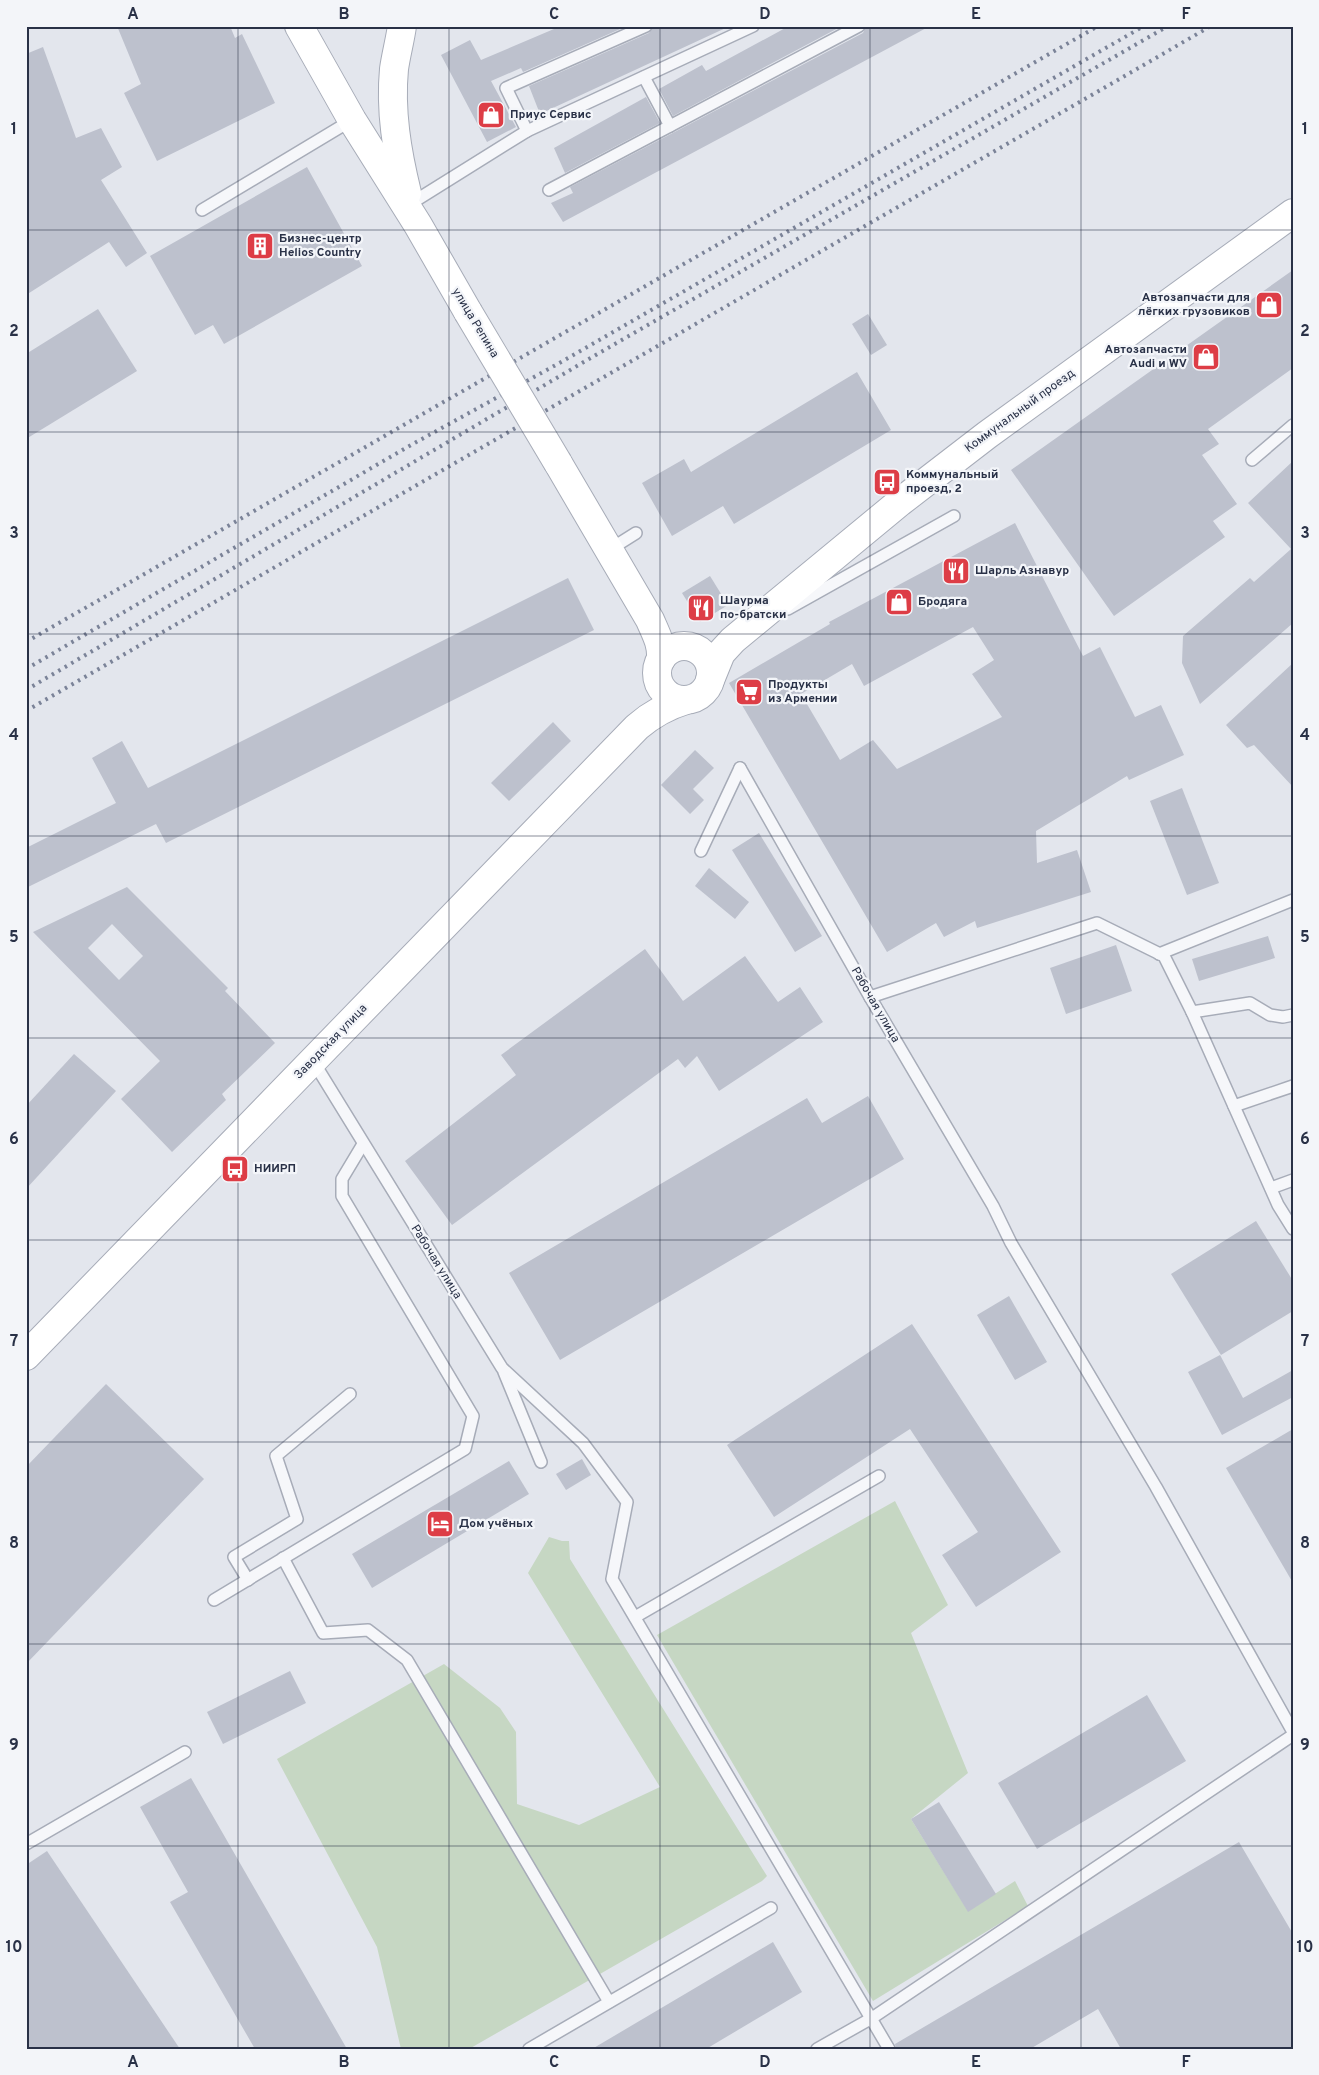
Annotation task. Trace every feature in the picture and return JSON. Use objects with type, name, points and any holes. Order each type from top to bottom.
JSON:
[{"type":"street","name":"улица Репина","points":[[299,26],[352,120],[414,215],[468,312],[650,620],[663,636],[672,657],[704,656],[709,663],[710,680]]},
{"type":"street","points":[[402,26],[394,69],[394,129],[398,156],[414,215]]},
{"type":"street","name":"Коммунальный проезд","points":[[710,680],[721,653],[741,634],[900,502],[987,435],[1293,213]]},
{"type":"street","name":"Коммунальный проезд","points":[[672,657],[704,648],[717,647],[741,634]]},
{"type":"street","points":[[672,657],[658,684],[669,696],[677,700],[686,700]]},
{"type":"street","name":"Заводская улица","points":[[637,727],[654,700],[672,657]]},
{"type":"street","name":"Заводская улица","points":[[26,1356],[637,727],[653,714],[669,705],[701,694],[707,688],[710,680]]},
{"type":"lane","points":[[527,131],[506,88],[646,26]]},
{"type":"lane","points":[[414,215],[527,131],[753,26]]},
{"type":"lane","points":[[549,190],[859,26]]},
{"type":"lane","points":[[644,77],[670,126]]},
{"type":"lane","points":[[202,210],[352,120]]},
{"type":"lane","points":[[1252,460],[1293,425]]},
{"type":"lane","points":[[741,634],[954,516]]},
{"type":"lane","points":[[609,550],[636,533]]},
{"type":"lane","name":"Рабочая улица","points":[[701,851],[740,768],[870,997],[993,1206],[1011,1243],[1156,1487],[1293,1733]]},
{"type":"lane","points":[[1159,954],[1293,900]]},
{"type":"lane","points":[[870,997],[1097,923],[1164,956],[1192,1012],[1271,1188],[1293,1228]]},
{"type":"lane","points":[[1192,1012],[1250,1003],[1270,1015],[1283,1017],[1293,1015]]},
{"type":"lane","name":"Рабочая улица","points":[[313,1060],[502,1368],[583,1443],[627,1502],[612,1579],[890,2049]]},
{"type":"lane","points":[[1234,1106],[1293,1086]]},
{"type":"lane","points":[[214,1600],[465,1449],[473,1416],[342,1196],[342,1179],[363,1144]]},
{"type":"lane","points":[[1271,1188],[1293,1180]]},
{"type":"lane","points":[[502,1368],[540,1462]]},
{"type":"lane","points":[[248,1580],[234,1557],[297,1519],[276,1456],[350,1394]]},
{"type":"lane","points":[[635,1617],[879,1476]]},
{"type":"lane","points":[[283,1558],[323,1633],[368,1630],[407,1660],[609,2002]]},
{"type":"lane","points":[[817,2049],[872,2018],[1293,1733]]},
{"type":"lane","points":[[26,1844],[184,1752]]},
{"type":"lane","points":[[529,2049],[771,1908]]},
{"type":"green space","points":[[895,1501],[948,1605],[911,1633],[968,1773],[911,1819],[968,1911],[1015,1881],[1028,1906],[873,2001],[657,1635]]},
{"type":"green space","points":[[549,1537],[569,1541],[570,1559],[767,1876],[762,1881],[469,2049],[401,2049],[377,1947],[277,1759],[444,1664],[500,1708],[516,1732],[517,1804],[579,1825],[660,1787],[528,1573]]},
{"type":"building","points":[[117,26],[230,26],[235,38],[242,34],[275,103],[157,161],[124,93],[141,84]]},
{"type":"building","points":[[561,26],[627,26],[523,72],[521,68],[491,81],[516,127],[487,142],[441,55],[470,40],[481,60]]},
{"type":"building","points":[[653,26],[730,26],[540,114],[529,86],[649,33]]},
{"type":"building","points":[[789,26],[842,26],[673,116],[659,89],[702,65],[706,71]]},
{"type":"building","points":[[866,26],[930,26],[563,222],[551,203],[573,193],[570,187],[863,33]]},
{"type":"building","points":[[43,47],[76,138],[101,128],[122,167],[101,180],[147,253],[126,267],[109,242],[26,295],[26,54]]},
{"type":"building","points":[[646,97],[660,123],[565,173],[554,148]]},
{"type":"building","name":"Бизнес-центр Helios Country","points":[[307,167],[362,266],[224,344],[213,325],[195,335],[150,256]]},
{"type":"building","points":[[1293,270],[1293,368],[1208,429],[1219,444],[1202,455],[1237,504],[1213,521],[1225,537],[1114,616],[1011,470]]},
{"type":"building","points":[[98,309],[137,371],[26,439],[26,354]]},
{"type":"building","points":[[868,314],[887,345],[871,355],[852,324]]},
{"type":"building","points":[[857,372],[891,430],[734,524],[723,506],[672,536],[642,483],[684,459],[691,472]]},
{"type":"building","points":[[1293,461],[1293,623],[1200,704],[1182,663],[1183,636],[1250,578],[1254,582],[1291,549],[1248,503]]},
{"type":"building","points":[[1015,523],[1083,656],[1100,647],[1135,717],[1161,705],[1184,755],[1129,780],[1127,776],[1036,831],[1037,863],[1077,850],[1091,892],[977,928],[975,921],[944,937],[936,923],[887,952],[729,683],[830,624],[829,622]],"holes":[[[973,627],[994,660],[972,674],[1002,717],[897,769],[873,740],[840,760],[801,694],[852,664],[864,686]]]},
{"type":"building","points":[[710,576],[728,605],[700,622],[682,593]]},
{"type":"building","points":[[568,578],[594,630],[166,843],[156,824],[26,888],[26,848],[116,803],[92,758],[122,741],[148,788]]},
{"type":"building","points":[[1293,663],[1293,787],[1254,745],[1247,748],[1226,725]]},
{"type":"building","points":[[553,722],[571,741],[509,801],[491,783]]},
{"type":"building","points":[[695,750],[714,768],[693,789],[704,800],[690,814],[661,785]]},
{"type":"building","points":[[1182,788],[1219,883],[1187,895],[1150,801]]},
{"type":"building","points":[[759,833],[822,936],[795,952],[732,850]]},
{"type":"building","points":[[709,868],[749,902],[735,919],[695,886]]},
{"type":"building","points":[[127,887],[228,988],[225,991],[275,1043],[222,1094],[226,1100],[172,1152],[121,1099],[160,1061],[33,932]],"holes":[[[112,924],[143,956],[119,980],[88,948]]]},
{"type":"building","points":[[1268,936],[1275,958],[1199,981],[1192,959]]},
{"type":"building","points":[[1116,945],[1132,991],[1066,1014],[1050,968]]},
{"type":"building","points":[[645,949],[683,1001],[745,956],[778,1002],[800,987],[823,1022],[719,1091],[697,1056],[685,1068],[678,1059],[452,1225],[405,1161],[516,1075],[501,1055]]},
{"type":"building","points":[[74,1054],[116,1091],[26,1189],[26,1106]]},
{"type":"building","points":[[868,1096],[904,1159],[560,1360],[509,1273],[807,1098],[822,1123]]},
{"type":"building","points":[[1256,1221],[1293,1281],[1293,1311],[1221,1355],[1171,1274]]},
{"type":"building","points":[[1009,1296],[1047,1362],[1015,1380],[977,1315]]},
{"type":"building","points":[[912,1324],[1061,1552],[976,1607],[942,1555],[978,1532],[910,1429],[774,1517],[727,1445]]},
{"type":"building","points":[[1220,1355],[1243,1398],[1293,1370],[1293,1397],[1222,1435],[1188,1372]]},
{"type":"building","points":[[106,1384],[204,1479],[26,1664],[26,1467]]},
{"type":"building","points":[[1293,1429],[1293,1583],[1226,1468]]},
{"type":"building","points":[[582,1459],[591,1475],[566,1490],[556,1474]]},
{"type":"building","name":"Дом учёных","points":[[509,1461],[529,1494],[372,1588],[352,1554]]},
{"type":"building","points":[[290,1671],[306,1703],[223,1744],[207,1712]]},
{"type":"building","points":[[1147,1695],[1186,1761],[1037,1849],[998,1783]]},
{"type":"building","points":[[191,1778],[347,2049],[255,2049],[170,1902],[188,1892],[140,1807]]},
{"type":"building","points":[[939,1802],[996,1894],[968,1912],[911,1819]]},
{"type":"building","points":[[1239,1842],[1293,1934],[1293,2049],[1121,2049],[1098,2009],[1030,2049],[896,2049],[895,2044]]},
{"type":"building","points":[[47,1851],[180,2049],[26,2049],[26,1865]]},
{"type":"building","points":[[773,1942],[802,1992],[706,2049],[592,2049]]},
{"type":"railway","points":[[26,642],[1098,26]]},
{"type":"railway","points":[[26,669],[411,445],[563,361],[1144,26]]},
{"type":"railway","points":[[26,690],[594,356],[1168,26]]},
{"type":"railway","points":[[26,711],[1211,26]]},
{"type":"place","name":"Приус Сервис","points":[[491,115]]},
{"type":"place","name":"Бизнес-центр Helios Country","points":[[260,246]]},
{"type":"place","name":"Автозапчасти для лёгких грузовиков","points":[[1269,305]]},
{"type":"place","name":"Автозапчасти Audi и WV","points":[[1206,357]]},
{"type":"place","name":"Коммунальный проезд, 2","points":[[887,482]]},
{"type":"place","name":"Шарль Азнавур","points":[[956,571]]},
{"type":"place","name":"Бродяга","points":[[899,602]]},
{"type":"place","name":"Шаурма по-братски","points":[[701,608]]},
{"type":"place","name":"Продукты из Армении","points":[[749,692]]},
{"type":"place","name":"НИИРП","points":[[235,1169]]},
{"type":"place","name":"Дом учёных","points":[[440,1524]]}]
